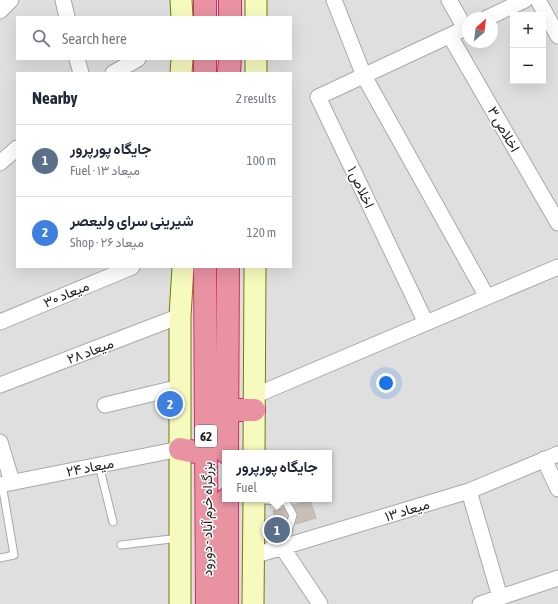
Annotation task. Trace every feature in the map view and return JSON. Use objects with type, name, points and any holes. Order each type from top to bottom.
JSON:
[{"type":"highway","points":[[205,0],[205,16]]},
{"type":"highway","points":[[230,0],[230,16]]},
{"type":"highway","points":[[205,60],[205,72]]},
{"type":"highway","points":[[229,72],[230,60]]},
{"type":"highway","name":"بزرگراه خرم آباد - دورود","points":[[205,268],[217,453],[207,604]]},
{"type":"highway","name":"62","points":[[217,453],[228,410],[228,268]]},
{"type":"highway","points":[[228,410],[254,403]]},
{"type":"highway","points":[[180,450],[217,453]]},
{"type":"highway","points":[[227,502],[227,604]]},
{"type":"street","points":[[0,11],[11,0]]},
{"type":"street","points":[[63,0],[67,16]]},
{"type":"street","points":[[181,0],[182,16]]},
{"type":"street","points":[[256,0],[256,16]]},
{"type":"street","points":[[334,0],[364,76],[487,297]]},
{"type":"street","points":[[449,0],[462,20]]},
{"type":"street","points":[[498,13],[525,0]]},
{"type":"street","points":[[538,0],[558,36]]},
{"type":"street","points":[[364,76],[462,30]]},
{"type":"street","name":"اخلاص ۳","points":[[450,36],[558,223]]},
{"type":"street","points":[[77,60],[81,72]]},
{"type":"street","points":[[115,72],[136,60]]},
{"type":"street","points":[[181,72],[182,60]]},
{"type":"street","points":[[256,60],[256,72]]},
{"type":"street","name":"اخلاص ۱","points":[[364,76],[318,97],[426,323]]},
{"type":"street","points":[[0,163],[16,149]]},
{"type":"street","points":[[254,403],[426,323],[558,267]]},
{"type":"street","name":"میعاد ۳۰","points":[[0,322],[100,273],[127,268]]},
{"type":"street","points":[[180,604],[180,316],[182,268]]},
{"type":"street","points":[[254,450],[255,268]]},
{"type":"street","name":"میعاد ۲۸","points":[[0,386],[180,316]]},
{"type":"street","points":[[105,406],[180,387]]},
{"type":"street","points":[[0,442],[5,484]]},
{"type":"street","name":"میعاد ۲۴","points":[[5,484],[180,450]]},
{"type":"street","name":"میعاد ۱۳","points":[[253,556],[469,492],[558,454]]},
{"type":"street","points":[[544,459],[558,489]]},
{"type":"street","points":[[469,492],[500,597]]},
{"type":"street","points":[[253,604],[254,502]]},
{"type":"street","points":[[282,547],[320,604]]},
{"type":"street","points":[[480,604],[558,578]]},
{"type":"lane","points":[[99,465],[113,522]]},
{"type":"lane","points":[[0,558],[14,555],[5,484]]},
{"type":"lane","points":[[253,556],[288,531],[293,515],[286,502]]},
{"type":"lane","points":[[121,545],[180,538]]},
{"type":"shaded area","points":[[0,0],[558,0],[558,604],[0,604]]},
{"type":"building","points":[[303,502],[311,502],[316,518],[279,529],[273,511]]},
{"type":"place","name":"شیرینی سرای ولیعصر","points":[[170,404]]},
{"type":"place","name":"جایگاه پورپرور","points":[[277,530]]}]
